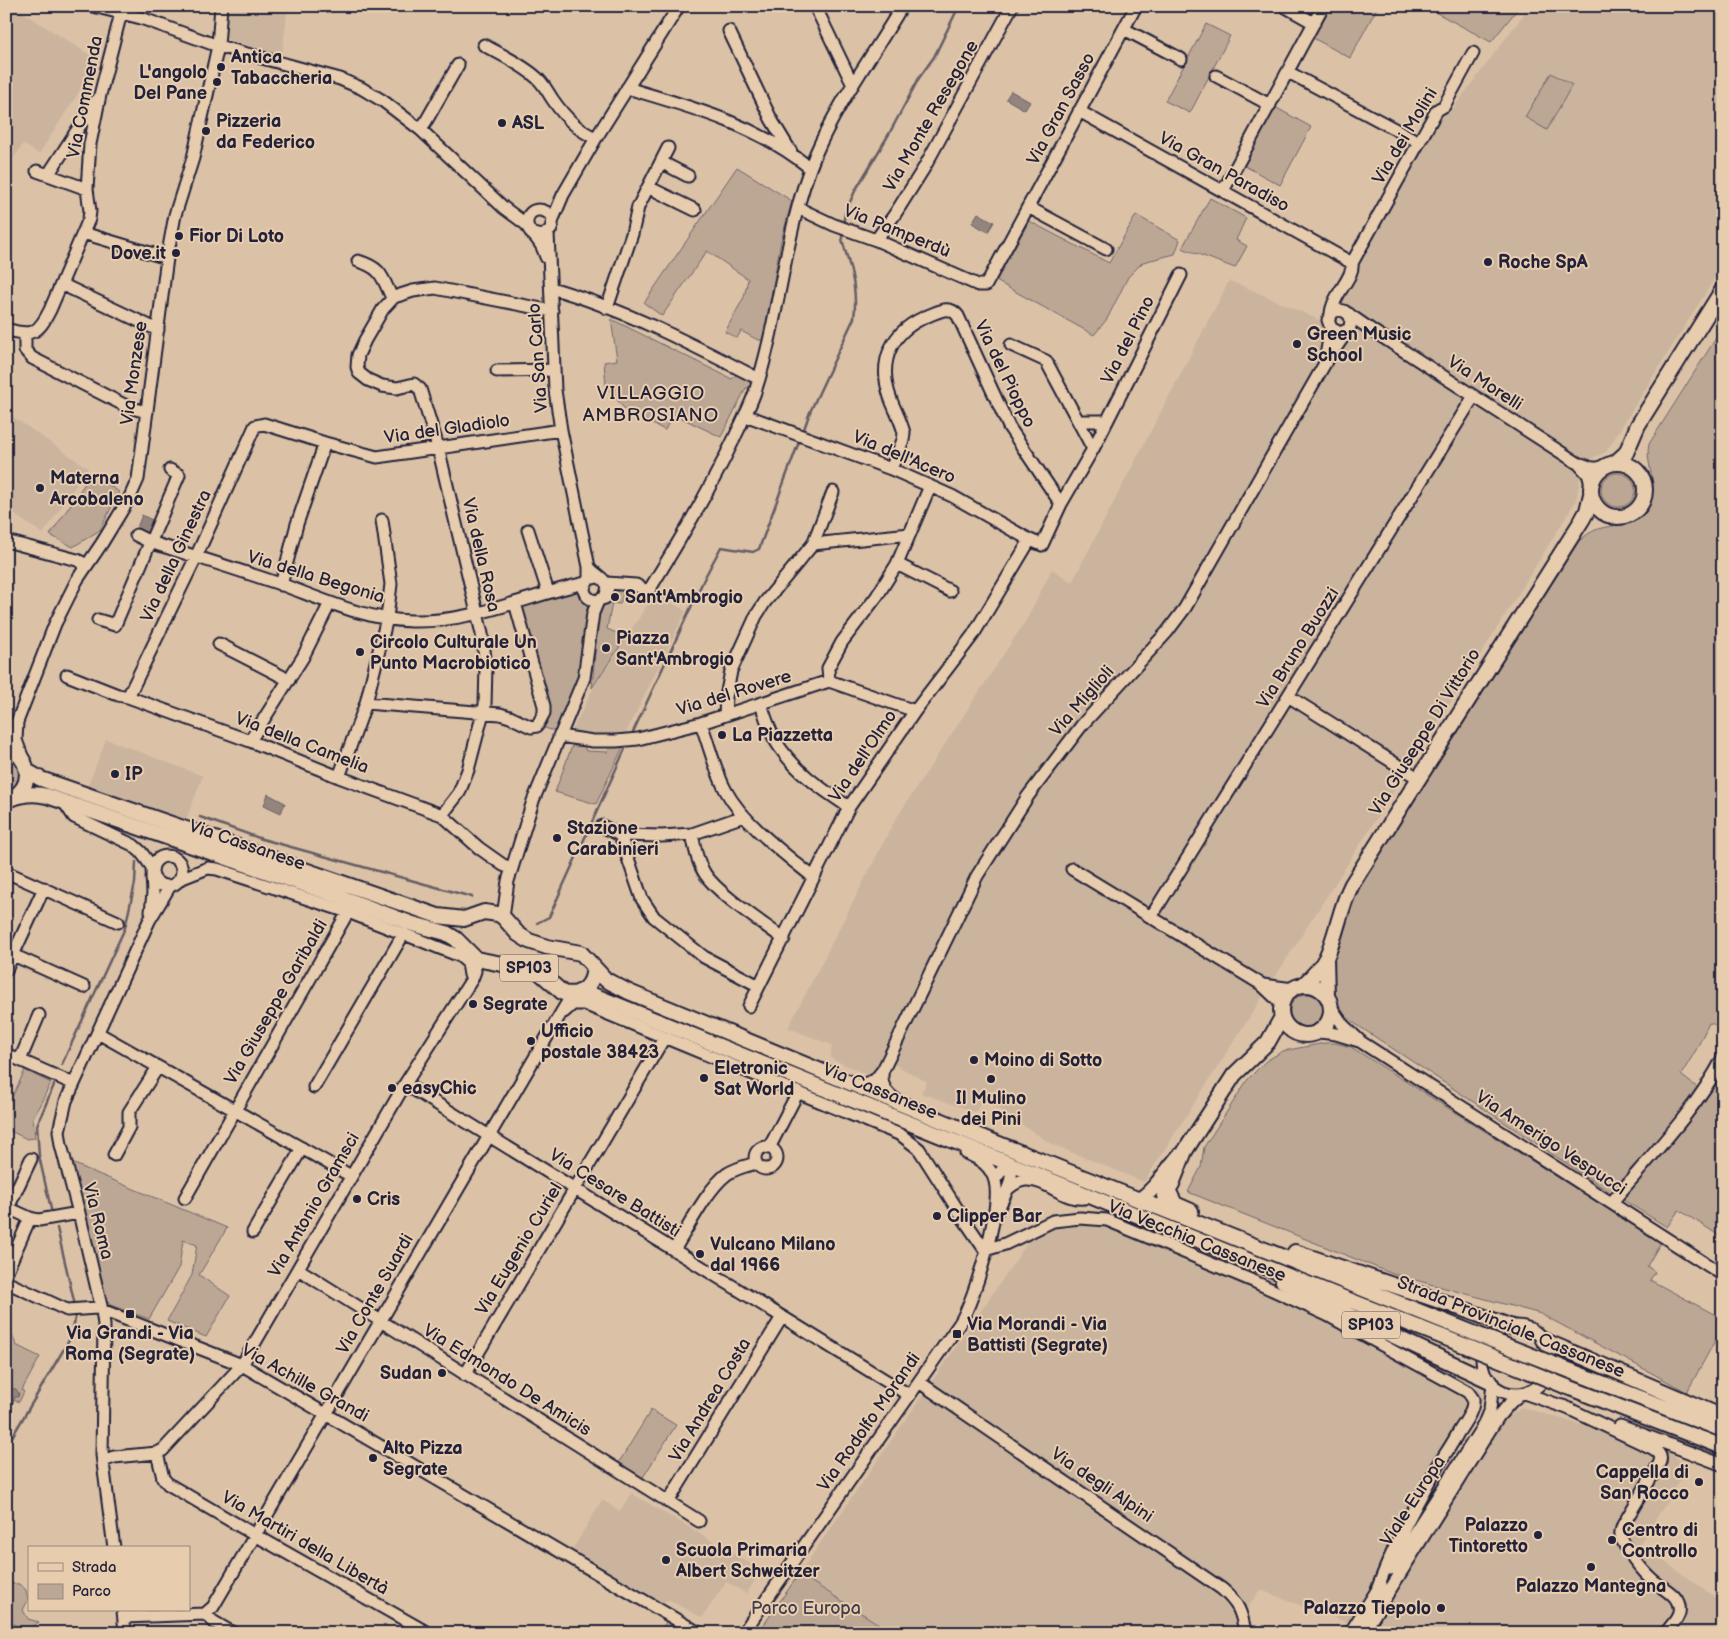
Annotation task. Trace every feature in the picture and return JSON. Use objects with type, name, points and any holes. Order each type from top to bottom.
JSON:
[{"type":"main road","points":[[1616,463],[1626,464],[1638,472],[1645,489],[1640,504],[1634,512],[1627,515],[1612,516],[1602,512],[1597,507],[1591,489],[1596,473],[1602,468],[1616,463],[1626,453],[1638,425],[1723,290]]},
{"type":"main road","points":[[1638,425],[1635,445],[1638,472]]},
{"type":"main road","name":"Via Giuseppe Di Vittorio","points":[[1147,1198],[1164,1197],[1185,1151],[1234,1075],[1268,1042],[1282,1011],[1285,997],[1315,974],[1326,958],[1351,887],[1587,511],[1591,489]]},
{"type":"main road","name":"Via Giuseppe Di Vittorio","points":[[1572,534],[1583,524],[1595,518],[1612,516]]},
{"type":"main road","name":"Via Cassanese","points":[[6,748],[16,753],[25,765],[41,780],[438,916],[456,919],[473,917],[489,912],[502,917],[523,938],[542,946],[577,951],[586,956],[602,976],[618,987],[1059,1168],[1147,1198],[1226,1234],[1286,1258]]},
{"type":"main road","points":[[9,799],[23,789],[26,781],[25,765]]},
{"type":"main road","name":"Via Cassanese","points":[[9,799],[36,793],[335,895],[413,924],[446,932],[456,939],[471,955],[481,960],[538,971],[563,993],[593,994],[1089,1197],[1305,1283]]},
{"type":"main road","points":[[471,955],[463,940],[463,935],[466,926],[473,917]]},
{"type":"main road","name":"Via Giuseppe Di Vittorio","points":[[1268,1042],[1297,1034],[1306,1036],[1320,1032],[1328,1023],[1331,1014],[1326,958]]},
{"type":"main road","name":"SP103","points":[[578,992],[587,988],[590,984],[593,966]]},
{"type":"main road","points":[[1298,987],[1319,988],[1329,1001]]},
{"type":"main road","points":[[1282,1011],[1287,1026],[1297,1034]]},
{"type":"main road","points":[[1004,1146],[1011,1165],[1026,1162],[1051,1169],[1059,1168]]},
{"type":"main road","name":"Via Giuseppe Di Vittorio","points":[[1147,1198],[1162,1176],[1185,1151]]},
{"type":"main road","points":[[1168,1190],[1170,1197],[1177,1206],[1309,1257],[1512,1327]]},
{"type":"main road","points":[[1089,1197],[1103,1196],[1135,1208],[1147,1198],[1154,1217],[1160,1225]]},
{"type":"main road","points":[[1226,1234],[1248,1234]]},
{"type":"main road","name":"Strada Provinciale Cassanese","points":[[1286,1258],[1723,1430]]},
{"type":"main road","name":"SP103","points":[[1255,1263],[1306,1295],[1492,1383]]},
{"type":"main road","name":"Strada Provinciale Cassanese","points":[[1305,1283],[1723,1448]]},
{"type":"main road","points":[[1544,1340],[1723,1417]]},
{"type":"street","name":"Via San Carlo","points":[[93,6],[141,18],[218,46],[351,83],[383,101],[421,130],[499,202],[529,225],[542,247],[548,263]]},
{"type":"street","name":"Via Monzese","points":[[17,722],[60,614],[87,565],[135,488],[138,479],[167,258],[176,209],[193,158],[218,46],[221,6]]},
{"type":"street","points":[[552,219],[549,213],[535,210],[529,225],[540,236],[548,233],[552,227],[552,219],[563,195],[596,138],[679,6]]},
{"type":"street","points":[[815,6],[853,85]]},
{"type":"street","points":[[597,586],[636,585],[648,592],[710,488],[745,415],[759,379],[798,208],[810,168],[823,138],[853,85],[902,6]]},
{"type":"street","name":"Via Monte Resegone","points":[[876,240],[924,168],[1012,6]]},
{"type":"street","name":"Via Gran Sasso","points":[[984,286],[990,280],[1136,6]]},
{"type":"street","points":[[1284,6],[1314,23]]},
{"type":"street","points":[[1223,191],[1323,6]]},
{"type":"street","name":"Via Commenda","points":[[25,334],[32,333],[42,324],[90,214],[87,189],[90,144],[100,95],[121,13]]},
{"type":"street","points":[[1124,28],[1181,58]]},
{"type":"street","points":[[729,31],[771,119],[792,153]]},
{"type":"street","points":[[484,45],[533,75],[541,82],[565,116],[580,130],[596,138]]},
{"type":"street","name":"Via dei Molini","points":[[1331,314],[1333,302],[1352,270],[1352,263],[1437,110],[1444,106],[1473,53]]},
{"type":"street","points":[[421,130],[458,65]]},
{"type":"street","points":[[1288,72],[1419,142]]},
{"type":"street","points":[[1216,76],[1270,105]]},
{"type":"street","points":[[627,88],[706,111],[792,153],[810,168]]},
{"type":"street","name":"Via Commenda","points":[[87,189],[43,173],[100,95]]},
{"type":"street","name":"Via Gran Paradiso","points":[[1079,111],[1352,263]]},
{"type":"street","points":[[757,135],[771,119]]},
{"type":"street","points":[[607,308],[632,234],[638,207],[668,148]]},
{"type":"street","points":[[661,162],[688,176]]},
{"type":"street","points":[[648,187],[695,210]]},
{"type":"street","points":[[542,210],[563,195]]},
{"type":"street","points":[[1028,206],[1106,249]]},
{"type":"street","name":"Via Pamperdù","points":[[798,208],[837,226],[876,240],[984,286]]},
{"type":"street","points":[[83,233],[167,258]]},
{"type":"street","name":"Via San Carlo","points":[[508,881],[533,801],[584,678],[597,586],[561,430],[553,370],[548,233]]},
{"type":"street","points":[[358,260],[370,264],[378,270],[392,298],[402,293],[435,288],[552,311]]},
{"type":"street","name":"Via del Pino","points":[[1042,545],[1061,504],[1093,449],[1181,275]]},
{"type":"street","points":[[61,284],[158,330]]},
{"type":"street","points":[[551,288],[656,327],[759,379]]},
{"type":"street","points":[[1331,328],[1340,333],[1348,329],[1351,320],[1341,300],[1342,288]]},
{"type":"street","name":"Via della Rosa","points":[[392,298],[383,309],[365,340],[358,355],[357,368],[359,373],[368,380],[382,386],[397,388],[412,384],[418,386],[438,447],[482,634],[486,666],[483,712],[468,770],[459,793],[442,815]]},
{"type":"street","name":"Via del Pioppo","points":[[891,469],[904,439],[904,432],[887,386],[885,366],[888,352],[896,340],[912,324],[946,309],[951,310],[958,316],[1009,427],[1061,504]]},
{"type":"street","points":[[1324,365],[1331,328],[1328,320],[1331,314],[1339,310],[1347,313]]},
{"type":"street","name":"Via Morelli","points":[[1347,313],[1579,464],[1588,474],[1591,489]]},
{"type":"street","name":"Via Morelli","points":[[1348,329],[1362,327],[1372,331]]},
{"type":"street","points":[[6,329],[25,334],[25,350],[35,359],[128,407],[146,412]]},
{"type":"street","name":"Via Miglioli","points":[[883,1070],[977,876],[1036,783],[1082,725],[1167,632],[1182,612],[1324,365],[1348,329]]},
{"type":"street","points":[[1011,345],[1046,360],[1093,449]]},
{"type":"street","points":[[498,371],[553,370]]},
{"type":"street","name":"Via Bruno Buozzi","points":[[1151,917],[1474,396]]},
{"type":"street","name":"Via dell'Acero","points":[[745,415],[891,469],[930,486],[1042,545]]},
{"type":"street","points":[[1078,421],[1107,421]]},
{"type":"street","name":"Via del Gladiolo","points":[[253,429],[258,424],[264,424],[377,457],[561,430]]},
{"type":"street","name":"Via della Ginestra","points":[[128,696],[196,557],[253,429]]},
{"type":"street","points":[[281,585],[297,524],[325,443]]},
{"type":"street","name":"Via Morelli","points":[[1579,464],[1592,468],[1602,468]]},
{"type":"street","points":[[98,620],[115,625],[179,475],[170,470]]},
{"type":"street","points":[[915,711],[829,681],[828,668],[842,642],[877,596],[897,564],[930,486]]},
{"type":"street","points":[[725,715],[731,671],[756,616],[765,602],[813,544],[833,492]]},
{"type":"street","points":[[339,777],[366,703],[387,618],[391,584],[382,520]]},
{"type":"street","points":[[528,530],[548,592]]},
{"type":"street","points":[[813,544],[910,534]]},
{"type":"street","name":"Via della Begonia","points":[[136,535],[150,542],[330,603],[387,618],[410,621],[477,613],[570,587],[597,586]]},
{"type":"street","name":"Via dell'Olmo","points":[[749,1006],[849,807],[915,711],[973,635],[1030,540]]},
{"type":"street","points":[[6,541],[77,560],[87,565]]},
{"type":"street","points":[[897,564],[950,591]]},
{"type":"street","points":[[250,741],[303,657],[330,603]]},
{"type":"street","points":[[366,703],[483,712],[510,717],[534,728],[539,724],[544,713],[542,698],[515,603]]},
{"type":"street","points":[[219,644],[289,680]]},
{"type":"street","name":"Via della Camelia","points":[[67,675],[118,696],[128,696],[250,741],[339,777],[442,815],[479,848],[503,865],[511,868]]},
{"type":"street","name":"Via del Rovere","points":[[559,736],[616,742],[638,739],[701,723],[829,681]]},
{"type":"street","points":[[1288,696],[1418,778]]},
{"type":"street","points":[[761,704],[774,738],[786,756],[818,786],[849,807]]},
{"type":"street","points":[[6,736],[17,722]]},
{"type":"street","points":[[17,722],[16,740],[25,765]]},
{"type":"street","points":[[701,723],[724,788],[744,816],[813,877]]},
{"type":"street","points":[[64,802],[74,817],[134,845],[161,885],[170,886],[180,879],[208,868],[218,869],[348,912],[455,953],[466,960],[470,970],[465,987]]},
{"type":"street","points":[[602,826],[620,835],[692,834],[744,816]]},
{"type":"street","points":[[692,834],[699,862],[709,880],[729,898],[784,939]]},
{"type":"street","points":[[620,835],[642,899],[654,917],[704,957],[759,986]]},
{"type":"street","points":[[152,872],[158,859],[162,856],[172,857],[177,860],[182,869],[180,879]]},
{"type":"street","points":[[1072,870],[1261,984],[1282,1011]]},
{"type":"street","points":[[6,872],[118,922]]},
{"type":"street","name":"Via Roma","points":[[149,921],[152,905],[152,872]]},
{"type":"street","points":[[489,912],[508,881]]},
{"type":"street","points":[[502,917],[508,881]]},
{"type":"street","name":"Via Roma","points":[[114,1546],[103,1461],[104,1324],[59,1131],[64,1109],[74,1084],[149,921],[170,886]]},
{"type":"street","points":[[6,970],[44,888]]},
{"type":"street","name":"Via Giuseppe Garibaldi","points":[[185,1198],[348,912]]},
{"type":"street","points":[[314,1087],[404,933]]},
{"type":"street","points":[[14,955],[84,987]]},
{"type":"street","name":"Via Antonio Gramsci","points":[[157,1453],[164,1449],[242,1365],[405,1084],[474,974],[471,955]]},
{"type":"street","points":[[1261,984],[1298,987]]},
{"type":"street","name":"Via Conte Suardi","points":[[206,1614],[213,1607],[568,1001],[578,992]]},
{"type":"street","name":"Via Amerigo Vespucci","points":[[1329,1001],[1343,1025],[1361,1042],[1723,1275]]},
{"type":"street","points":[[556,1023],[570,1005],[580,1003],[901,1135],[919,1149],[986,1250]]},
{"type":"street","points":[[20,1060],[39,1015]]},
{"type":"street","name":"Via Amerigo Vespucci","points":[[1320,1032],[1336,1034],[1361,1042]]},
{"type":"street","points":[[98,1033],[352,1176]]},
{"type":"street","name":"Via Eugenio Curiel","points":[[465,1375],[664,1038]]},
{"type":"street","points":[[6,1054],[74,1084]]},
{"type":"street","points":[[1612,1202],[1683,1117],[1706,1086],[1723,1058]]},
{"type":"street","points":[[114,1155],[129,1126],[129,1112],[158,1067]]},
{"type":"street","points":[[858,1086],[875,1080],[883,1070]]},
{"type":"street","points":[[883,1070],[881,1079],[885,1089],[899,1103]]},
{"type":"street","name":"Via Cesare Battisti","points":[[405,1084],[909,1395]]},
{"type":"street","points":[[769,1148],[798,1092]]},
{"type":"street","points":[[932,1133],[944,1144],[981,1160],[994,1179],[1002,1170],[1011,1165]]},
{"type":"street","points":[[253,1232],[302,1148]]},
{"type":"street","points":[[761,1148],[769,1148],[776,1155],[774,1165],[765,1168],[758,1166],[756,1163],[755,1157],[761,1148]]},
{"type":"street","points":[[31,1159],[7,1208],[39,1220],[79,1213]]},
{"type":"street","points":[[674,1250],[712,1190],[737,1169],[756,1163]]},
{"type":"street","name":"Via Rodolfo Morandi","points":[[993,1221],[1009,1188],[1012,1174],[1011,1165]]},
{"type":"street","name":"Via Rodolfo Morandi","points":[[743,1633],[964,1316],[976,1288],[993,1221],[996,1192],[994,1179]]},
{"type":"street","points":[[1009,1188],[1027,1180],[1072,1197],[1081,1199],[1089,1197]]},
{"type":"street","points":[[961,1215],[973,1224],[981,1227],[993,1221]]},
{"type":"street","points":[[6,1273],[30,1218]]},
{"type":"street","name":"Via Vecchia Cassanese","points":[[986,1250],[1005,1244],[1059,1220],[1080,1218],[1107,1220],[1253,1280],[1327,1315],[1468,1392],[1473,1399],[1472,1408],[1453,1444],[1436,1468],[1405,1527],[1388,1560],[1377,1590]]},
{"type":"street","name":"Via Edmondo De Amicis","points":[[298,1269],[699,1521]]},
{"type":"street","name":"Via Achille Grandi","points":[[6,1282],[67,1310],[97,1308],[242,1365],[699,1633]]},
{"type":"street","name":"Via Andrea Costa","points":[[668,1502],[782,1316]]},
{"type":"street","points":[[1522,1393],[1537,1387],[1548,1372],[1550,1358],[1544,1340],[1532,1330],[1512,1327],[1496,1334],[1485,1348],[1483,1365],[1492,1383],[1504,1392],[1522,1393],[1563,1406],[1658,1439],[1723,1465]]},
{"type":"street","name":"Via degli Alpini","points":[[919,1382],[1222,1589],[1240,1608],[1245,1633]]},
{"type":"street","name":"Viale Europa","points":[[1350,1633],[1482,1426],[1490,1409],[1492,1383]]},
{"type":"street","name":"Viale Europa","points":[[1363,1633],[1498,1417],[1522,1393]]},
{"type":"street","points":[[1563,1406],[1659,1453],[1661,1459],[1659,1464],[1621,1531],[1626,1545],[1642,1568],[1654,1581],[1671,1593],[1677,1601],[1679,1609],[1677,1617],[1666,1633]]},
{"type":"street","points":[[103,1461],[120,1456],[157,1453]]},
{"type":"street","name":"Via Martiri della Libertà","points":[[157,1453],[166,1483],[428,1633]]},
{"type":"street","points":[[104,1475],[112,1463],[120,1456]]},
{"type":"street","points":[[125,1633],[123,1613],[206,1614],[214,1622],[232,1633]]},
{"type":"shaded area","points":[[6,6],[13,6],[99,61],[39,154],[23,144],[13,160],[6,156]]},
{"type":"shaded area","points":[[227,6],[288,6],[282,56],[225,39]]},
{"type":"shaded area","points":[[1530,6],[1723,6],[1723,265],[1606,452],[1593,458],[1585,467],[1581,475],[1576,501],[1446,710],[1144,1182],[1051,1144],[984,1099],[975,1112],[921,1093],[927,1082],[892,1063],[867,1075],[830,1058],[832,1045],[788,1028],[894,822],[1026,620],[1052,569],[1072,582],[1229,281],[1324,322],[1325,330],[1351,330],[1341,301],[1342,288],[1440,113],[1454,107]]},
{"type":"shaded area","points":[[1011,91],[1030,102],[1025,110],[1006,99]]},
{"type":"shaded area","points":[[978,213],[994,222],[988,232],[972,223]]},
{"type":"shaded area","name":"Materna Arcobaleno","points":[[6,412],[88,468],[43,534],[6,509]]},
{"type":"shaded area","points":[[142,515],[154,521],[147,535],[136,530]]},
{"type":"shaded area","points":[[659,595],[686,611],[625,735],[574,733],[573,729],[593,689],[649,602]]},
{"type":"shaded area","points":[[106,739],[203,776],[185,822],[86,791]]},
{"type":"shaded area","points":[[268,794],[285,803],[281,813],[264,805]]},
{"type":"shaded area","points":[[1081,1213],[1328,1311],[1469,1382],[1479,1389],[1483,1398],[1478,1409],[1348,1623],[1260,1590],[1230,1633],[1114,1633],[1110,1630],[1109,1633],[893,1633],[799,1574],[1042,1222]]},
{"type":"shaded area","points":[[6,1386],[16,1389],[19,1394],[18,1397],[15,1397],[7,1416]]},
{"type":"shaded area","points":[[1522,1407],[1666,1450],[1689,1467],[1640,1544],[1723,1603],[1723,1633],[1371,1633],[1506,1418]]},
{"type":"shaded area","name":"Scuola Primaria Albert Schweitzer","points":[[631,1493],[761,1570],[747,1594],[726,1582],[702,1618],[669,1600],[659,1603],[572,1550],[602,1500],[620,1511]]},
{"type":"green space","points":[[1331,6],[1378,6],[1350,58],[1313,38]]},
{"type":"green space","points":[[1438,6],[1520,6],[1491,42],[1435,12]]},
{"type":"green space","points":[[1206,24],[1230,36],[1190,113],[1165,101]]},
{"type":"green space","points":[[1551,73],[1572,85],[1547,130],[1525,117]]},
{"type":"green space","points":[[1275,107],[1311,127],[1280,185],[1243,165]]},
{"type":"green space","points":[[737,167],[792,201],[781,241],[763,340],[758,340],[741,331],[737,338],[725,332],[744,297],[748,279],[707,251],[662,316],[644,303]]},
{"type":"green space","points":[[1210,198],[1246,218],[1236,240],[1247,246],[1235,268],[1182,248]]},
{"type":"green space","points":[[1136,215],[1180,240],[1175,254],[1143,262],[1128,277],[1107,319],[1094,335],[996,281],[1029,221],[1109,263]]},
{"type":"green space","points":[[611,319],[732,379],[738,373],[751,382],[752,388],[746,388],[721,437],[673,414],[665,430],[627,412],[606,386],[604,362],[617,360]]},
{"type":"green space","points":[[1723,327],[1723,1027],[1709,1023],[1681,1075],[1708,1096],[1723,1073],[1723,1238],[1679,1210],[1667,1227],[1599,1185],[1357,1025],[1342,1012],[1335,998],[1332,982],[1336,948],[1348,913],[1362,884],[1579,541],[1598,529],[1638,519],[1649,507],[1653,490],[1648,457],[1649,444]]},
{"type":"green space","points":[[92,473],[119,492],[100,530],[73,547],[50,535]]},
{"type":"green space","points":[[1618,473],[1625,474],[1630,478],[1634,483],[1634,497],[1630,502],[1625,506],[1618,507],[1611,506],[1606,502],[1602,497],[1601,490],[1602,483],[1606,478],[1611,474]]},
{"type":"green space","points":[[615,589],[630,590],[629,597],[623,595],[620,604],[612,603],[607,629],[626,637],[592,688],[599,605]]},
{"type":"green space","points":[[578,591],[583,602],[588,607],[581,672],[555,731],[541,727],[546,714],[520,608]]},
{"type":"green space","points":[[572,746],[584,746],[586,751],[608,752],[610,747],[623,747],[596,804],[555,792]]},
{"type":"green space","points":[[6,753],[12,756],[22,769],[20,784],[6,795]]},
{"type":"green space","points":[[1307,994],[1319,999],[1324,1011],[1319,1023],[1307,1028],[1295,1023],[1290,1011],[1295,999]]},
{"type":"green space","points":[[1325,1043],[1335,1043],[1351,1047],[1661,1242],[1647,1266],[1655,1272],[1650,1280],[1723,1319],[1723,1326],[1687,1392],[1541,1314],[1393,1274],[1188,1192],[1201,1167],[1204,1147],[1248,1079],[1266,1061],[1283,1051]]},
{"type":"green space","points":[[25,1070],[51,1083],[33,1118],[35,1138],[27,1139],[6,1129],[6,1110]]},
{"type":"green space","points":[[72,1163],[227,1228],[199,1275],[230,1296],[206,1337],[167,1321],[192,1275],[197,1245],[183,1240],[179,1267],[149,1319],[110,1305],[106,1299]]},
{"type":"green space","points":[[8,1324],[16,1345],[40,1357],[22,1390],[24,1392],[19,1402],[14,1400],[6,1418],[6,1325]]},
{"type":"green space","points":[[651,1410],[676,1425],[640,1482],[616,1467]]},
{"type":"green space","name":"Parco Europa","points":[[799,1574],[893,1633],[758,1633]]},
{"type":"green space","points":[[6,1583],[19,1584],[26,1590],[28,1600],[23,1610],[28,1619],[39,1622],[27,1631],[6,1620]]},
{"type":"green space","points":[[668,1619],[689,1633],[659,1633]]},
{"type":"waterway","points":[[843,225],[845,213],[855,191],[919,78],[934,57],[959,6]]},
{"type":"waterway","points":[[803,432],[810,412],[854,318],[854,287],[842,233]]},
{"type":"waterway","points":[[633,732],[705,577],[721,547],[753,552],[759,549],[800,439]]},
{"type":"waterway","points":[[537,923],[549,917],[625,749]]},
{"type":"waterway","points":[[200,817],[262,839],[472,897]]},
{"type":"waterway","points":[[62,1064],[125,928],[135,883],[136,862]]},
{"type":"waterway","points":[[51,1209],[39,1156],[37,1125],[54,1085]]},
{"type":"waterway","points":[[57,1228],[74,1301]]},
{"type":"waterway","points":[[6,1447],[71,1337],[76,1315]]},
{"type":"place","name":"Antica Tabaccheria","points":[[221,67]]},
{"type":"place","name":"L'angolo Del Pane","points":[[217,82]]},
{"type":"place","name":"ASL","points":[[502,123]]},
{"type":"place","name":"Pizzeria da Federico","points":[[206,131]]},
{"type":"place","name":"Fior Di Loto","points":[[179,236]]},
{"type":"place","name":"Dove.it","points":[[176,253]]},
{"type":"place","name":"Roche SpA","points":[[1488,262]]},
{"type":"place","name":"Green Music School","points":[[1297,344]]},
{"type":"place","name":"Materna Arcobaleno","points":[[40,488]]},
{"type":"place","name":"Sant'Ambrogio","points":[[615,597]]},
{"type":"place","name":"Piazza Sant'Ambrogio","points":[[606,648]]},
{"type":"place","name":"Circolo Culturale Un Punto Macrobiotico","points":[[360,652]]},
{"type":"place","name":"La Piazzetta","points":[[722,735]]},
{"type":"place","name":"IP","points":[[115,774]]},
{"type":"place","name":"Stazione Carabinieri","points":[[557,838]]},
{"type":"place","name":"Segrate","points":[[473,1004]]},
{"type":"place","name":"Ufficio postale 38423","points":[[531,1041]]},
{"type":"place","name":"Moino di Sotto","points":[[974,1060]]},
{"type":"place","name":"Eletronic Sat World","points":[[704,1078]]},
{"type":"place","name":"Il Mulino dei Pini","points":[[991,1079]]},
{"type":"place","name":"easyChic","points":[[392,1088]]},
{"type":"place","name":"Cris","points":[[357,1199]]},
{"type":"place","name":"Clipper Bar","points":[[937,1216]]},
{"type":"place","name":"Vulcano Milano dal 1966","points":[[700,1254]]},
{"type":"place","name":"Via Grandi - Via Roma (Segrate)","points":[[130,1314]]},
{"type":"place","name":"Via Morandi - Via Battisti (Segrate)","points":[[957,1334]]},
{"type":"place","name":"Sudan","points":[[442,1373]]},
{"type":"place","name":"Alto Pizza Segrate","points":[[373,1458]]},
{"type":"place","name":"Cappella di San Rocco","points":[[1699,1482]]},
{"type":"place","name":"Palazzo Tintoretto","points":[[1538,1535]]},
{"type":"place","name":"Centro di Controllo","points":[[1612,1540]]},
{"type":"place","name":"Scuola Primaria Albert Schweitzer","points":[[666,1560]]},
{"type":"place","name":"Palazzo Mantegna","points":[[1591,1567]]},
{"type":"place","name":"Palazzo Tiepolo","points":[[1441,1608]]},
{"type":"district","name":"VILLAGGIO AMBROSIANO","points":[[651,404]]}]
